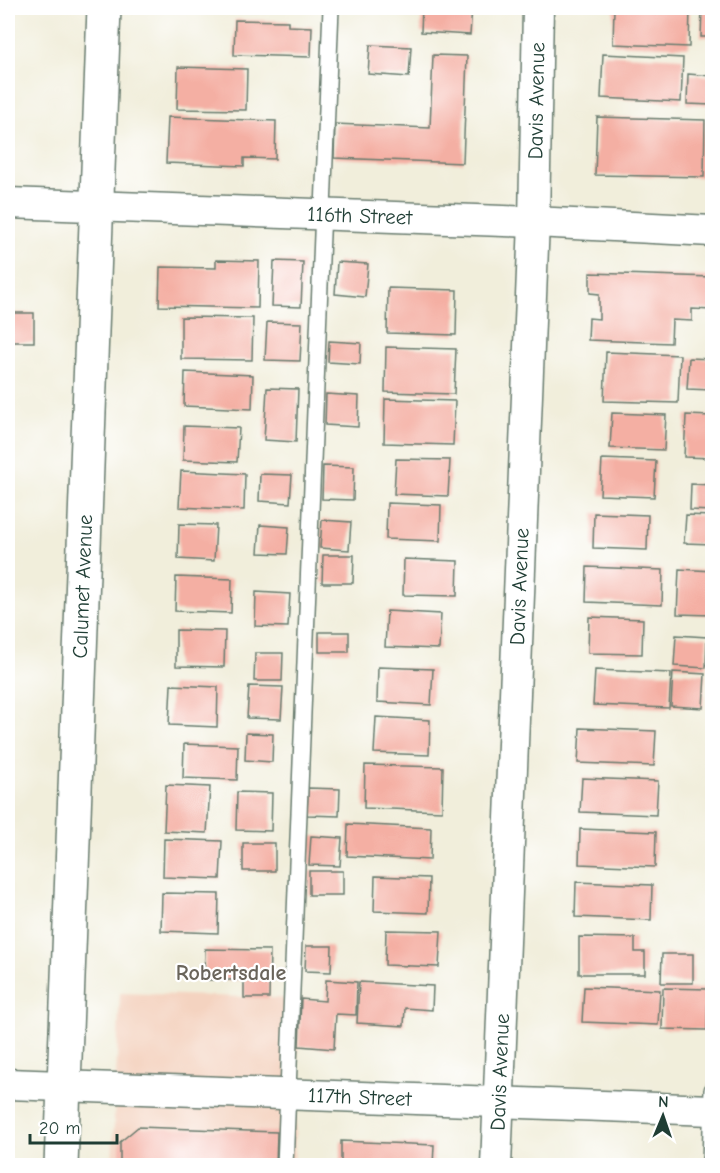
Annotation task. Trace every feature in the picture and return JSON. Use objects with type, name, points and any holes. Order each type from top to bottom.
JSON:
[{"type":"main road","name":"Calumet Avenue","points":[[61,1166],[104,8]]},
{"type":"street","name":"Davis Avenue","points":[[496,1166],[534,222],[538,8]]},
{"type":"street","name":"116th Street","points":[[8,203],[534,222],[712,231]]},
{"type":"street","name":"117th Street","points":[[8,1084],[712,1110]]},
{"type":"lane","points":[[285,1166],[331,8]]},
{"type":"lane","points":[[710,1166],[712,1090]]},
{"type":"shaded area","points":[[120,993],[300,999],[294,1165],[112,1166]]},
{"type":"building","points":[[422,8],[472,8],[470,35],[421,32]]},
{"type":"building","points":[[614,8],[690,8],[689,47],[613,44]]},
{"type":"building","points":[[702,8],[712,8],[712,37],[701,37]]},
{"type":"building","points":[[235,20],[288,21],[288,26],[312,27],[311,57],[234,55]]},
{"type":"building","points":[[370,45],[411,47],[409,77],[368,74]]},
{"type":"building","points":[[603,54],[683,58],[681,102],[601,98]]},
{"type":"building","points":[[433,55],[467,56],[463,163],[334,158],[335,124],[430,128]]},
{"type":"building","points":[[178,67],[247,69],[246,110],[177,109]]},
{"type":"building","points":[[688,74],[712,76],[712,105],[687,104]]},
{"type":"building","points":[[168,117],[276,121],[275,159],[244,158],[244,166],[166,163]]},
{"type":"building","points":[[597,117],[705,120],[704,177],[595,175]]},
{"type":"building","points":[[216,260],[259,261],[258,308],[159,306],[160,267],[216,268]]},
{"type":"building","points":[[274,261],[303,262],[301,307],[272,306]]},
{"type":"building","points":[[337,262],[368,264],[365,297],[335,294]]},
{"type":"building","points":[[590,273],[712,277],[712,310],[692,309],[692,321],[672,320],[671,343],[588,340],[589,318],[599,319],[599,294],[590,293]]},
{"type":"building","points":[[388,288],[457,290],[456,335],[387,333]]},
{"type":"building","points":[[8,313],[34,313],[34,342],[8,342]]},
{"type":"building","points":[[181,317],[253,318],[252,360],[181,359]]},
{"type":"building","points":[[267,322],[302,323],[300,361],[265,360]]},
{"type":"building","points":[[329,341],[361,343],[360,364],[328,362]]},
{"type":"building","points":[[386,347],[456,349],[454,394],[385,392]]},
{"type":"building","points":[[606,352],[680,355],[678,403],[604,401]]},
{"type":"building","points":[[689,358],[712,359],[712,390],[687,389]]},
{"type":"building","points":[[185,372],[253,375],[252,409],[184,406]]},
{"type":"building","points":[[267,388],[298,389],[296,442],[264,440]]},
{"type":"building","points":[[326,394],[359,396],[358,427],[325,425]]},
{"type":"building","points":[[385,399],[455,401],[453,445],[384,443]]},
{"type":"building","points":[[612,413],[666,415],[664,450],[610,448]]},
{"type":"building","points":[[686,415],[712,416],[712,458],[684,457]]},
{"type":"building","points":[[184,426],[239,428],[237,462],[183,460]]},
{"type":"building","points":[[396,459],[450,460],[448,496],[394,494]]},
{"type":"building","points":[[602,459],[656,461],[654,497],[600,495]]},
{"type":"building","points":[[323,466],[354,467],[353,500],[322,499]]},
{"type":"building","points":[[181,471],[245,474],[244,510],[179,507]]},
{"type":"building","points":[[260,474],[292,475],[290,503],[259,501]]},
{"type":"building","points":[[691,484],[712,485],[712,511],[690,510]]},
{"type":"building","points":[[387,503],[441,505],[440,541],[386,539]]},
{"type":"building","points":[[594,513],[648,515],[647,550],[593,548]]},
{"type":"building","points":[[686,515],[712,516],[712,544],[684,543]]},
{"type":"building","points":[[322,520],[351,522],[349,550],[320,548]]},
{"type":"building","points":[[179,524],[216,525],[214,561],[178,559]]},
{"type":"building","points":[[260,525],[289,527],[287,554],[258,553]]},
{"type":"building","points":[[323,555],[354,555],[353,583],[322,583]]},
{"type":"building","points":[[404,559],[458,561],[457,596],[403,595]]},
{"type":"building","points":[[587,567],[663,570],[662,605],[586,602]]},
{"type":"building","points":[[679,569],[712,571],[712,615],[677,614]]},
{"type":"building","points":[[176,577],[232,579],[231,613],[175,611]]},
{"type":"building","points":[[256,592],[290,594],[288,627],[255,626]]},
{"type":"building","points":[[387,611],[441,614],[439,649],[385,647]]},
{"type":"building","points":[[589,617],[643,619],[642,654],[588,653]]},
{"type":"building","points":[[176,630],[225,631],[224,667],[176,666]]},
{"type":"building","points":[[319,632],[349,632],[349,652],[319,652]]},
{"type":"building","points":[[676,635],[707,637],[706,668],[674,666]]},
{"type":"building","points":[[255,653],[283,653],[282,681],[254,681]]},
{"type":"building","points":[[378,667],[433,669],[431,705],[377,702]]},
{"type":"building","points":[[595,670],[671,673],[669,708],[593,705]]},
{"type":"building","points":[[673,672],[705,674],[703,708],[671,706]]},
{"type":"building","points":[[171,685],[218,687],[217,727],[169,725]]},
{"type":"building","points":[[249,686],[283,687],[281,719],[247,718]]},
{"type":"building","points":[[376,717],[430,720],[429,755],[374,753]]},
{"type":"building","points":[[580,728],[656,731],[654,766],[578,763]]},
{"type":"building","points":[[246,733],[273,734],[272,762],[245,760]]},
{"type":"building","points":[[184,744],[238,746],[237,780],[183,778]]},
{"type":"building","points":[[365,765],[443,767],[442,811],[364,808]]},
{"type":"building","points":[[582,778],[658,781],[656,815],[580,812]]},
{"type":"building","points":[[166,785],[210,787],[207,833],[164,831]]},
{"type":"building","points":[[308,788],[340,789],[339,816],[307,815]]},
{"type":"building","points":[[237,792],[272,793],[271,831],[236,830]]},
{"type":"building","points":[[348,824],[431,828],[430,860],[347,856]]},
{"type":"building","points":[[580,829],[656,832],[655,867],[579,864]]},
{"type":"building","points":[[311,836],[342,838],[340,866],[309,865]]},
{"type":"building","points":[[164,839],[222,841],[220,879],[163,877]]},
{"type":"building","points":[[243,843],[275,843],[275,871],[243,871]]},
{"type":"building","points":[[309,871],[343,871],[343,895],[309,895]]},
{"type":"building","points":[[375,876],[429,878],[428,913],[374,911]]},
{"type":"building","points":[[576,882],[652,885],[651,920],[575,917]]},
{"type":"building","points":[[162,893],[219,894],[218,933],[161,931]]},
{"type":"building","points":[[386,930],[441,931],[439,967],[385,965]]},
{"type":"building","points":[[579,937],[635,938],[635,952],[645,952],[645,974],[579,974]]},
{"type":"building","points":[[306,946],[332,946],[331,972],[305,971]]},
{"type":"building","points":[[205,949],[270,950],[269,998],[244,998],[244,980],[204,980]]},
{"type":"building","points":[[662,954],[693,954],[693,983],[661,983]]},
{"type":"building","points":[[326,980],[357,982],[356,1015],[336,1014],[334,1049],[299,1046],[301,999],[325,1001]]},
{"type":"building","points":[[359,982],[433,986],[432,1010],[405,1008],[404,1026],[357,1023]]},
{"type":"building","points":[[584,987],[660,990],[658,1025],[582,1022]]},
{"type":"building","points":[[663,988],[708,989],[707,1030],[662,1029]]},
{"type":"building","points":[[138,1127],[277,1132],[276,1166],[120,1166],[120,1142]]},
{"type":"building","points":[[341,1141],[434,1145],[433,1166],[341,1166]]},
{"type":"district","name":"Robertsdale","points":[[231,972]]}]
